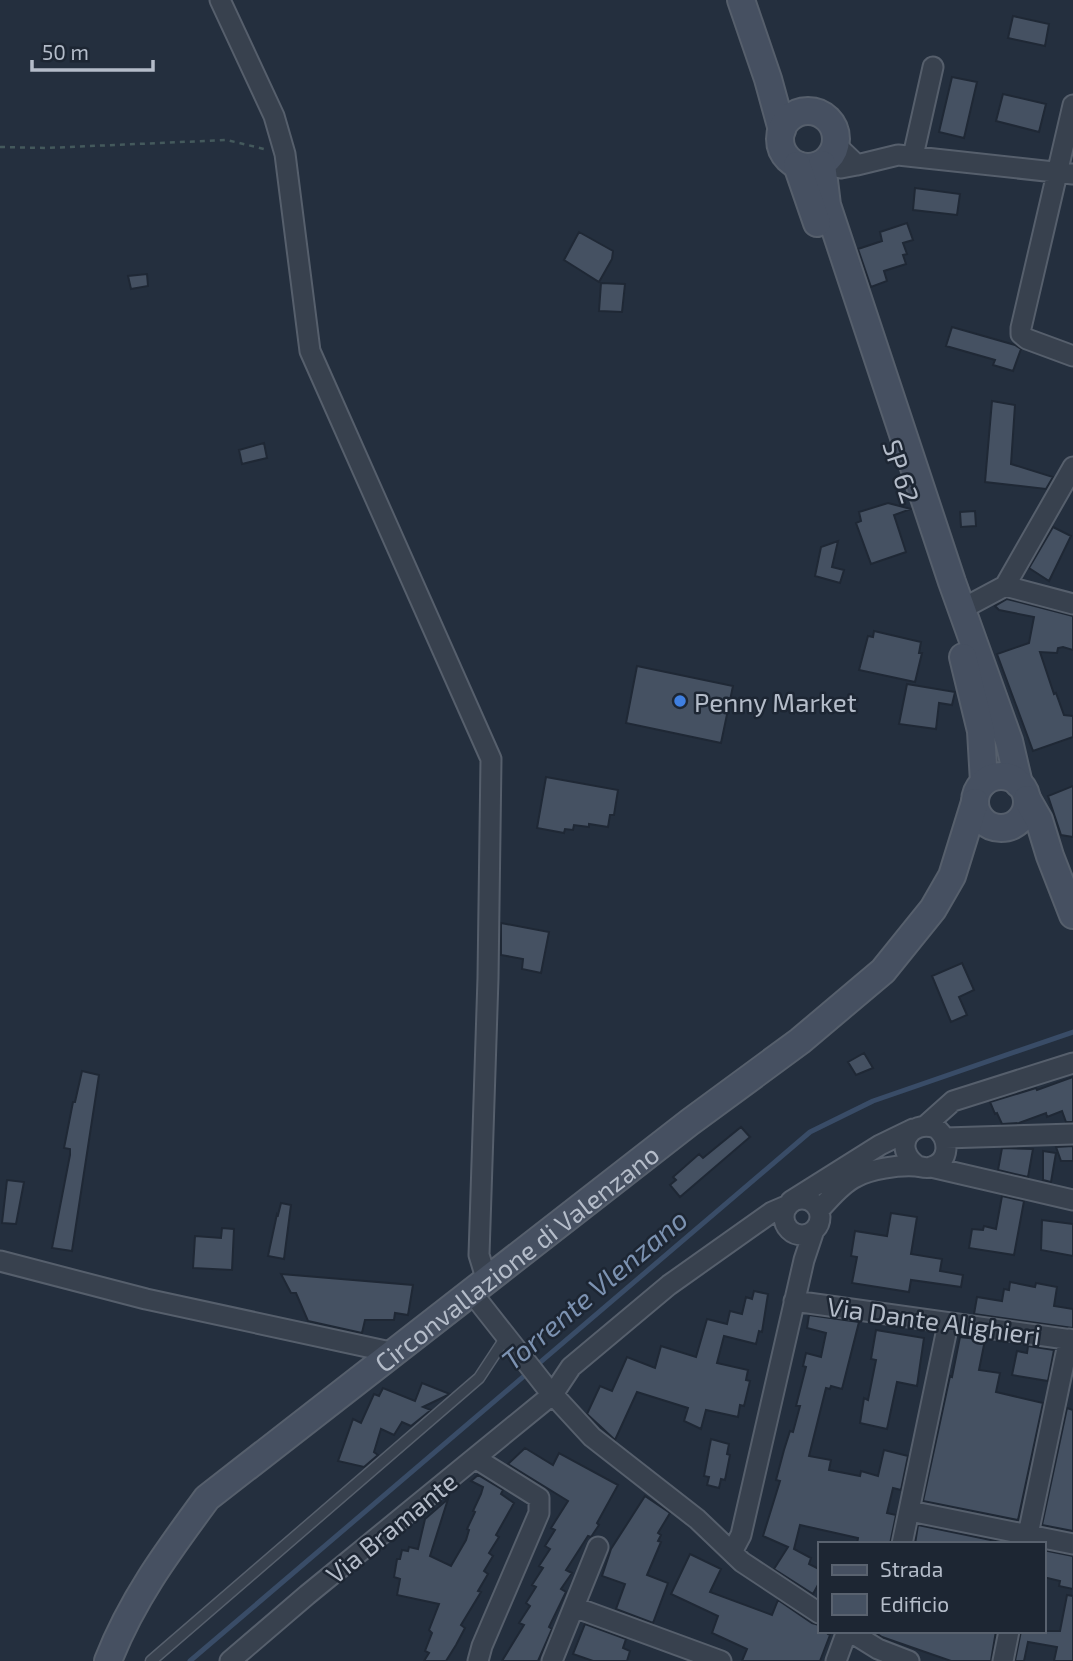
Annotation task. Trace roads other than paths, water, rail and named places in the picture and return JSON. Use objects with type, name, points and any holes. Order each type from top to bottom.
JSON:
[{"type":"main road","points":[[741,0],[768,79]]},
{"type":"main road","name":"SP 62","points":[[768,79],[811,112],[820,114],[834,127],[818,158],[827,205],[1009,741],[1023,792],[1039,820],[1073,915]]},
{"type":"main road","name":"SP 62","points":[[768,79],[782,130],[780,138],[784,154],[818,158]]},
{"type":"main road","points":[[782,130],[794,116],[811,112]]},
{"type":"main road","name":"SP 62","points":[[818,158],[886,422],[966,667],[981,731],[979,792]]},
{"type":"main road","points":[[998,776],[1013,779],[1023,792],[1024,814],[1006,826],[952,876],[979,792],[998,776]]},
{"type":"main road","points":[[979,792],[979,816],[984,822],[1006,826],[1050,856]]},
{"type":"main road","name":"Circonvallazione di Valenzano","points":[[108,1661],[116,1640],[152,1573],[207,1498],[690,1122],[800,1041],[883,971],[933,909],[952,876]]},
{"type":"street","points":[[220,0],[274,116],[285,154],[310,351],[491,759],[480,1287],[507,1336],[592,1437],[697,1519],[742,1562],[818,1612]]},
{"type":"street","points":[[913,156],[933,67]]},
{"type":"street","points":[[1073,105],[1065,173],[1022,321],[1021,334],[1038,345],[1073,356]]},
{"type":"street","points":[[818,158],[841,168],[898,155],[1065,173]]},
{"type":"street","points":[[962,609],[1005,586],[1073,467]]},
{"type":"street","points":[[1005,586],[1073,604]]},
{"type":"street","name":"Via Bramante","points":[[230,1661],[475,1458],[550,1390],[571,1367],[669,1285],[772,1213],[880,1145],[919,1128],[953,1101],[1073,1063]]},
{"type":"street","points":[[819,1210],[856,1176],[880,1170],[924,1166],[940,1162],[945,1156],[945,1138],[936,1128],[919,1128],[905,1140],[905,1151],[910,1161],[924,1166],[1073,1200]]},
{"type":"street","points":[[945,1138],[1073,1134]]},
{"type":"street","points":[[732,1552],[741,1535],[804,1260],[814,1230],[820,1221],[819,1210],[806,1198],[788,1203],[784,1222],[789,1230],[800,1235],[814,1230]]},
{"type":"street","points":[[0,1261],[146,1299],[395,1353]]},
{"type":"street","name":"Via Dante Alighieri","points":[[794,1301],[1071,1340]]},
{"type":"street","points":[[902,1542],[948,1324]]},
{"type":"street","points":[[1027,1540],[1071,1340]]},
{"type":"street","points":[[475,1458],[539,1498],[539,1513],[478,1661]]},
{"type":"street","points":[[910,1511],[1027,1540],[1073,1544]]},
{"type":"street","points":[[552,1661],[598,1547]]},
{"type":"street","points":[[574,1607],[721,1661]]},
{"type":"street","points":[[836,1661],[847,1633]]},
{"type":"street","points":[[855,1633],[880,1640],[909,1661]]},
{"type":"street","points":[[1003,1661],[1009,1633]]},
{"type":"lane","points":[[151,1661],[479,1378],[507,1336]]},
{"type":"waterway","name":"Torrente Vlenzano","points":[[190,1661],[810,1132],[873,1101],[1073,1032]]},
{"type":"place","name":"Penny Market","points":[[680,701]]}]
